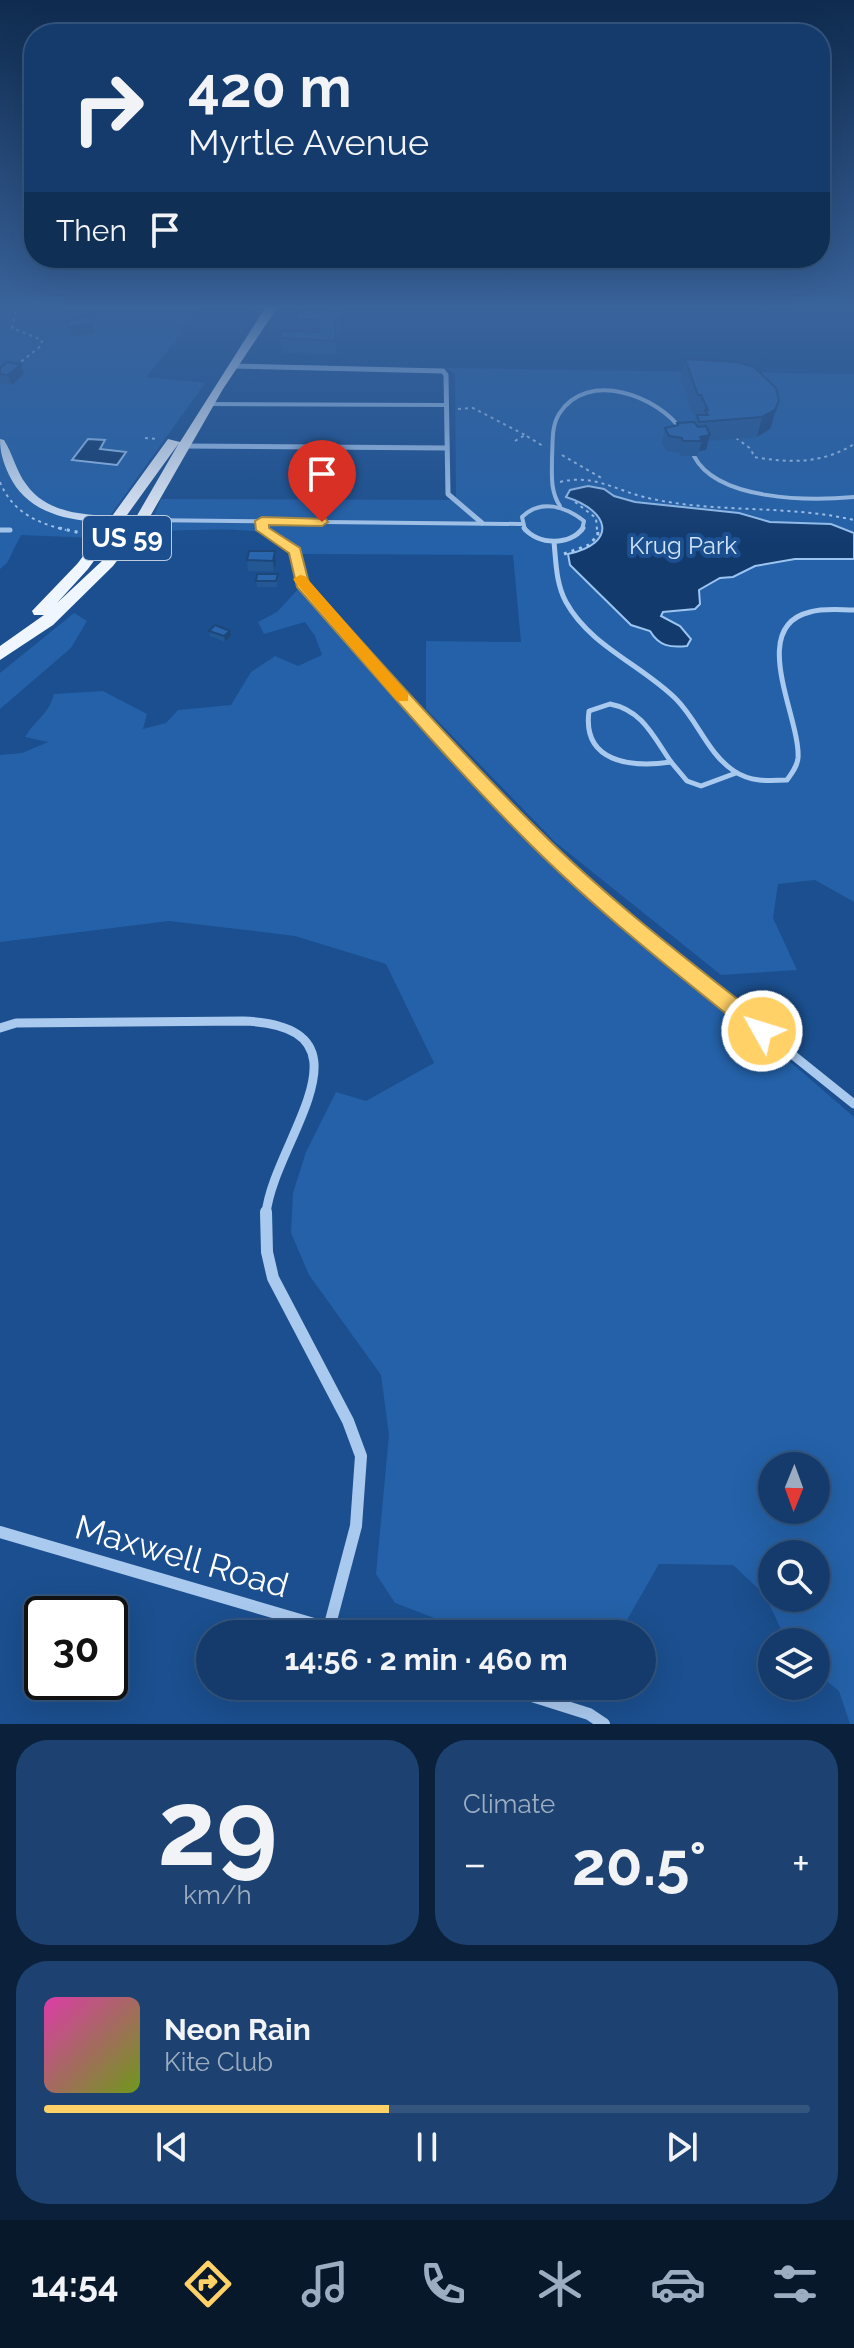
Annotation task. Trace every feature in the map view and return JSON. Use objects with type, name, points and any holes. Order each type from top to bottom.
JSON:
[{"type":"main road","name":"US 59","points":[[0,652],[71,601],[108,563],[141,520],[171,444],[208,404],[219,385]]},
{"type":"main road","name":"US 59","points":[[0,652],[83,566],[171,444],[217,389]]},
{"type":"street","points":[[446,385],[448,494],[482,523]]},
{"type":"street","points":[[0,442],[19,483],[32,499],[50,509],[71,515],[141,520]]},
{"type":"street","points":[[171,444],[446,448]]},
{"type":"street","points":[[262,521],[263,530],[296,551],[302,584],[448,747],[537,840],[670,957],[854,1104]]},
{"type":"street","points":[[0,1028],[16,1023],[236,1022],[275,1024],[292,1028],[305,1038],[317,1066],[316,1077],[303,1113],[273,1173],[264,1217],[267,1255],[273,1278],[348,1421],[361,1456],[356,1526],[331,1620]]},
{"type":"street","name":"Maxwell Road","points":[[0,1532],[302,1620]]},
{"type":"street","points":[[544,1700],[589,1714],[604,1724]]},
{"type":"lane","points":[[141,520],[521,524],[532,536],[554,542],[578,536],[584,526],[580,516],[560,506],[552,496],[553,430],[562,409],[575,399],[615,392],[654,403],[674,416],[685,438]]},
{"type":"lane","points":[[208,404],[446,407]]},
{"type":"lane","points":[[694,456],[701,469],[726,484],[810,500],[854,497]]},
{"type":"lane","points":[[521,524],[522,517],[537,507],[560,506]]},
{"type":"lane","points":[[0,530],[10,530]]},
{"type":"lane","points":[[554,542],[553,570],[559,587],[581,624],[600,643],[680,703],[723,763],[736,773],[764,784],[787,780],[795,771],[798,743],[780,666],[786,631],[797,617],[812,611],[854,610]]},
{"type":"lane","points":[[671,762],[650,766],[619,763],[603,755],[592,743],[585,722],[589,711],[609,703],[624,707],[643,720],[671,762],[692,784],[702,786],[736,773]]},
{"type":"path","points":[[446,407],[469,407],[547,448]]},
{"type":"path","points":[[515,441],[525,435]]},
{"type":"path","points":[[735,437],[751,449],[754,457],[774,461],[828,460],[854,444]]},
{"type":"path","points":[[145,438],[171,444]]},
{"type":"path","points":[[559,453],[637,496],[679,504],[821,514],[854,520]]},
{"type":"path","points":[[556,488],[559,483],[569,479],[603,479]]},
{"type":"path","points":[[566,562],[564,554],[589,545],[599,529],[590,511],[570,501]]},
{"type":"green space","points":[[0,385],[203,385],[94,538],[21,535],[7,563],[0,569]]},
{"type":"green space","name":"Krug Park","points":[[455,385],[854,385],[854,902],[815,880],[778,884],[773,918],[797,970],[721,975],[555,842],[426,709],[426,641],[521,642],[513,555],[300,554],[290,543],[274,535],[254,531],[148,530],[161,499],[456,500]]},
{"type":"green space","points":[[300,587],[407,707],[539,845],[854,1117],[854,1724],[850,1724],[839,1691],[830,1684],[830,1628],[780,1628],[773,1612],[830,1612],[830,1540],[758,1540],[758,1588],[733,1565],[659,1564],[627,1620],[439,1620],[395,1603],[376,1574],[389,1435],[381,1375],[309,1275],[291,1233],[293,1193],[306,1152],[336,1092],[366,1101],[434,1063],[386,964],[295,936],[169,921],[0,942],[0,755],[22,753],[48,742],[25,737],[46,712],[54,694],[103,691],[147,714],[143,729],[166,723],[178,710],[231,705],[251,672],[275,656],[298,666],[322,655],[315,636],[305,622],[264,634],[258,622],[277,612]]},
{"type":"green space","points":[[74,613],[87,621],[71,648],[0,709],[0,673]]},
{"type":"shaded area","points":[[88,439],[105,440],[100,449],[126,452],[117,465],[72,460]]},
{"type":"shaded area","points":[[588,486],[635,502],[739,513],[770,522],[831,524],[854,533],[854,559],[795,559],[755,566],[733,577],[720,578],[699,590],[700,604],[695,609],[663,612],[661,616],[680,626],[691,639],[687,646],[666,645],[650,631],[631,625],[570,565],[568,554],[584,549],[601,535],[599,518],[592,510],[566,497],[570,490]]},
{"type":"building","points":[[695,385],[773,385],[779,401],[775,410],[762,417],[699,422],[697,415],[708,415],[705,410],[708,410],[701,395],[698,395]]},
{"type":"building","points":[[694,422],[698,427],[706,426],[710,435],[700,437],[702,441],[683,441],[682,438],[669,436],[665,428],[677,423]]},
{"type":"building","points":[[249,551],[275,551],[273,561],[247,560]]},
{"type":"building","points":[[257,574],[278,574],[276,581],[256,581]]},
{"type":"building","points":[[215,625],[230,631],[224,636],[209,631]]},
{"type":"slow traffic","points":[[300,579],[403,698]]},
{"type":"route","points":[[322,522],[262,521],[263,530],[296,551],[302,584],[448,747],[537,840],[670,957],[762,1031]]}]
